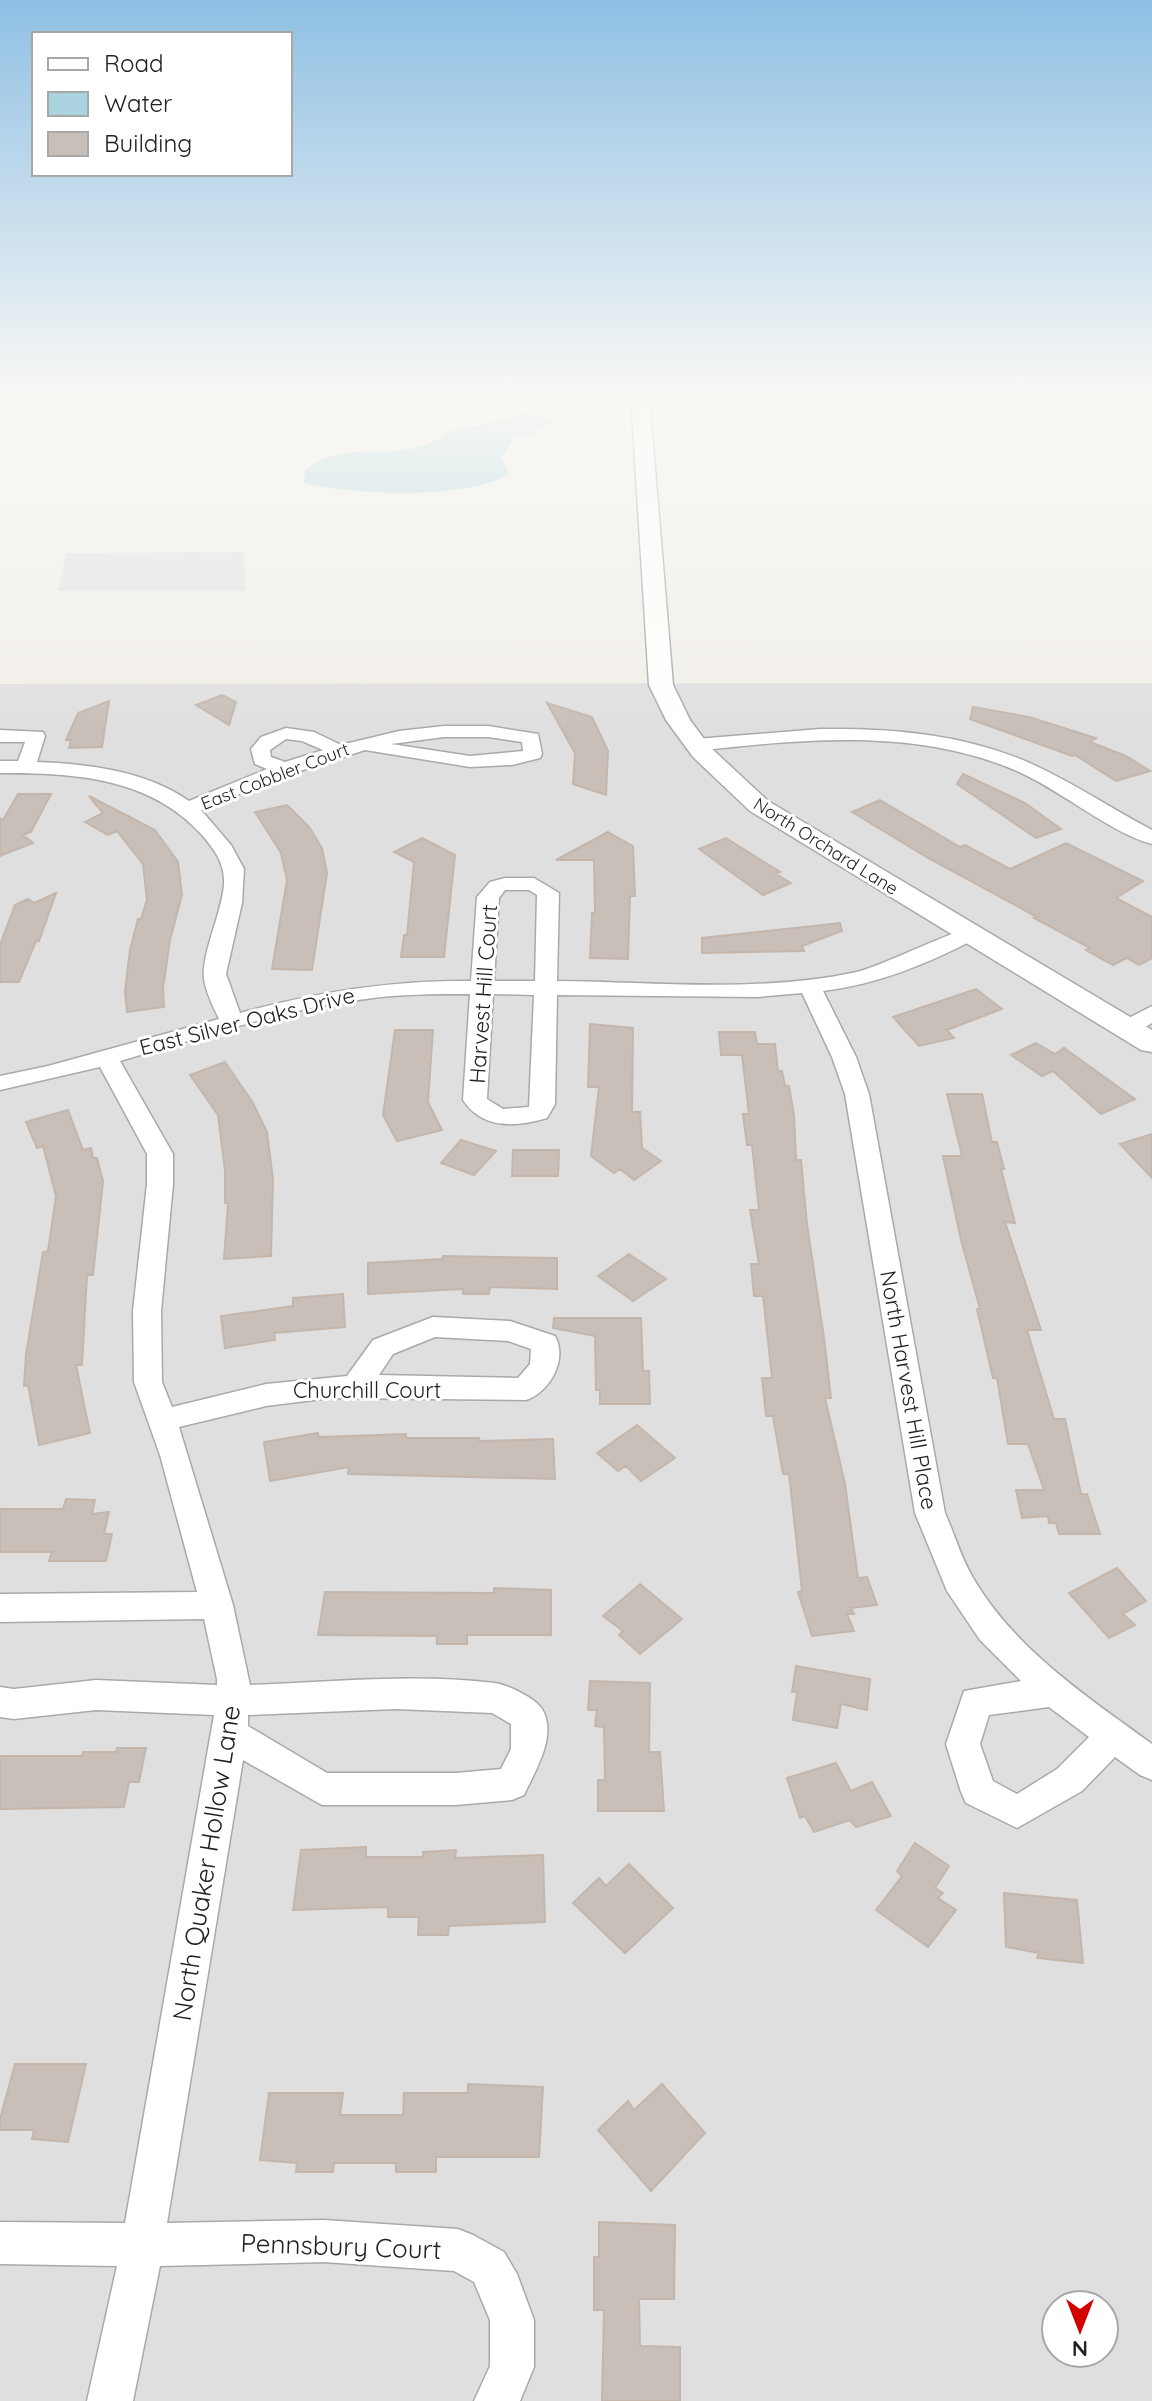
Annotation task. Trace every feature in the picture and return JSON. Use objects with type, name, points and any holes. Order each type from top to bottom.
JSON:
[{"type":"street","name":"North Orchard Lane","points":[[648,508],[661,685],[667,704],[727,781],[759,806],[1152,1043]]},
{"type":"street","name":"East Cobbler Court","points":[[188,809],[284,769],[336,750],[363,744],[437,734],[507,732],[531,738],[533,754],[513,761],[472,761],[424,756],[363,744]]},
{"type":"street","points":[[284,769],[262,760],[260,749],[267,739],[284,734],[316,737],[336,750]]},
{"type":"street","points":[[696,745],[866,734],[943,742],[1022,766],[1152,838]]},
{"type":"street","points":[[0,736],[36,736],[26,767]]},
{"type":"street","points":[[0,767],[75,770],[124,779],[158,791],[188,809],[210,830],[229,856],[234,871],[234,888],[215,976],[232,1023]]},
{"type":"street","name":"Harvest Hill Court","points":[[534,884],[548,893],[543,1104],[538,1112],[493,1115],[480,1109],[475,1100],[482,987],[488,897],[497,886],[534,884]]},
{"type":"street","name":"East Silver Oaks Drive","points":[[0,1083],[299,1004],[364,992],[482,987],[757,990],[809,985],[877,974],[918,960],[969,933]]},
{"type":"street","name":"North Harvest Hill Place","points":[[809,985],[844,1057],[857,1094],[930,1513],[958,1582],[983,1618],[1054,1692],[1152,1764]]},
{"type":"street","points":[[1127,1028],[1152,1013]]},
{"type":"street","name":"North Quaker Hollow Lane","points":[[106,1057],[160,1154],[160,1184],[147,1311],[148,1382],[175,1455],[217,1605],[234,1679],[231,1718],[130,2318],[110,2401]]},
{"type":"street","name":"Churchill Court","points":[[162,1421],[239,1397],[283,1391],[355,1387],[481,1391],[526,1389],[544,1367],[545,1343],[510,1331],[433,1327],[383,1347],[355,1387]]},
{"type":"street","points":[[0,1608],[217,1605]]},
{"type":"street","points":[[1054,1692],[976,1702],[963,1744],[979,1792],[1017,1812],[1059,1790],[1099,1751],[1108,1734]]},
{"type":"street","points":[[0,1702],[14,1704],[96,1695],[231,1718],[396,1694],[497,1698],[528,1716],[528,1749],[512,1784],[456,1789],[322,1789],[231,1718]]},
{"type":"street","name":"Pennsbury Court","points":[[0,2243],[142,2245],[324,2241],[458,2250],[489,2267],[502,2289],[512,2320],[512,2367],[497,2401]]},
{"type":"shaded area","points":[[244,552],[245,591],[58,591],[66,553]]},
{"type":"shaded area","points":[[1152,683],[1152,2401],[0,2401],[0,684]]},
{"type":"building","points":[[222,695],[236,702],[229,725],[196,705]]},
{"type":"building","points":[[109,701],[102,747],[69,748],[71,740],[66,740],[78,713]]},
{"type":"building","points":[[547,703],[592,717],[608,751],[606,795],[573,784],[575,753]]},
{"type":"building","points":[[973,707],[1029,717],[1096,738],[1090,742],[1126,756],[1150,771],[1116,781],[1075,755],[970,719]]},
{"type":"building","points":[[963,774],[1025,803],[1061,829],[1036,838],[957,784]]},
{"type":"building","points":[[18,794],[51,794],[31,832],[23,835],[33,843],[0,856],[0,818],[3,820]]},
{"type":"building","points":[[89,796],[155,830],[178,862],[182,895],[170,940],[163,988],[164,1007],[127,1012],[125,991],[130,950],[138,919],[141,919],[147,900],[143,864],[117,831],[108,835],[85,822],[103,813]]},
{"type":"building","points":[[880,800],[960,847],[965,845],[1010,869],[1066,843],[1143,881],[1116,898],[1152,917],[1152,958],[1139,965],[1127,958],[1113,965],[1086,950],[1090,948],[852,812]]},
{"type":"building","points":[[287,805],[309,827],[322,848],[327,873],[312,970],[272,969],[287,880],[281,853],[255,812]]},
{"type":"building","points":[[608,832],[633,846],[635,896],[630,896],[628,959],[590,958],[592,913],[595,913],[594,860],[556,860]]},
{"type":"building","points":[[422,838],[455,855],[444,957],[401,957],[404,935],[407,935],[414,862],[394,852]]},
{"type":"building","points":[[726,838],[780,872],[776,874],[791,883],[763,895],[699,849]]},
{"type":"building","points":[[56,893],[39,941],[36,941],[19,982],[0,982],[0,945],[15,905],[28,899],[34,903]]},
{"type":"building","points":[[840,923],[842,931],[802,946],[804,951],[702,953],[702,938]]},
{"type":"building","points":[[976,989],[1002,1009],[947,1030],[954,1038],[919,1046],[893,1017]]},
{"type":"building","points":[[590,1024],[633,1028],[632,1112],[640,1112],[642,1148],[661,1161],[634,1180],[620,1169],[614,1173],[591,1156],[599,1087],[588,1087]]},
{"type":"building","points":[[395,1030],[433,1030],[428,1102],[442,1130],[397,1141],[383,1115]]},
{"type":"building","points":[[719,1032],[755,1032],[757,1044],[775,1044],[778,1071],[782,1071],[785,1086],[789,1086],[796,1160],[801,1160],[831,1398],[825,1398],[845,1484],[858,1578],[867,1577],[877,1605],[851,1608],[854,1614],[847,1614],[854,1631],[812,1636],[798,1592],[802,1591],[789,1474],[783,1474],[773,1416],[766,1416],[762,1378],[772,1378],[763,1296],[754,1296],[751,1264],[759,1264],[750,1210],[759,1210],[752,1145],[747,1145],[743,1114],[749,1114],[742,1055],[721,1055]]},
{"type":"building","points":[[1036,1043],[1055,1054],[1064,1048],[1135,1099],[1101,1114],[1053,1071],[1042,1076],[1011,1055]]},
{"type":"building","points":[[225,1062],[253,1103],[267,1132],[273,1180],[271,1256],[224,1259],[228,1203],[225,1203],[225,1171],[218,1115],[190,1075]]},
{"type":"building","points":[[947,1094],[982,1094],[992,1142],[997,1142],[1004,1169],[1001,1169],[1015,1223],[1005,1222],[1041,1330],[1027,1330],[1054,1419],[1065,1419],[1081,1494],[1087,1494],[1100,1534],[1059,1534],[1056,1523],[1049,1523],[1048,1516],[1022,1518],[1016,1490],[1044,1490],[1028,1444],[1008,1444],[997,1378],[993,1378],[977,1309],[980,1309],[943,1156],[962,1156]]},
{"type":"building","points":[[68,1110],[83,1150],[91,1148],[93,1158],[97,1158],[103,1181],[93,1275],[87,1275],[82,1365],[76,1365],[90,1433],[39,1445],[28,1385],[24,1386],[26,1354],[43,1252],[48,1251],[56,1196],[43,1146],[37,1148],[26,1122]]},
{"type":"building","points":[[1152,1134],[1152,1178],[1120,1144]]},
{"type":"building","points":[[461,1140],[496,1151],[474,1175],[441,1163]]},
{"type":"building","points":[[513,1150],[559,1150],[558,1176],[512,1176]]},
{"type":"building","points":[[629,1254],[666,1279],[633,1301],[598,1276]]},
{"type":"building","points":[[443,1256],[557,1258],[557,1289],[490,1287],[489,1294],[463,1294],[463,1289],[368,1294],[368,1263],[442,1259]]},
{"type":"building","points":[[343,1294],[345,1327],[274,1333],[275,1340],[225,1348],[221,1316],[293,1306],[293,1298]]},
{"type":"building","points":[[554,1318],[641,1318],[643,1371],[649,1371],[650,1404],[600,1404],[600,1390],[596,1390],[595,1336],[553,1328]]},
{"type":"building","points":[[637,1425],[675,1458],[641,1481],[626,1466],[618,1471],[597,1453]]},
{"type":"building","points":[[318,1433],[319,1437],[406,1434],[406,1438],[479,1438],[479,1441],[553,1439],[555,1479],[348,1474],[349,1467],[270,1481],[264,1442]]},
{"type":"building","points":[[66,1499],[95,1500],[92,1514],[109,1512],[104,1534],[112,1534],[106,1561],[49,1561],[52,1552],[0,1552],[0,1509],[63,1509]]},
{"type":"building","points":[[1117,1568],[1146,1601],[1123,1614],[1135,1625],[1109,1638],[1069,1593]]},
{"type":"building","points":[[640,1584],[682,1619],[640,1654],[619,1635],[623,1631],[603,1616]]},
{"type":"building","points":[[494,1588],[551,1590],[551,1635],[467,1635],[467,1644],[437,1644],[437,1636],[318,1635],[325,1592],[494,1593]]},
{"type":"building","points":[[796,1666],[870,1679],[867,1710],[841,1704],[837,1728],[793,1720],[797,1692],[792,1692]]},
{"type":"building","points":[[590,1681],[650,1683],[649,1752],[660,1752],[664,1811],[598,1811],[598,1780],[605,1780],[604,1727],[595,1726],[597,1710],[588,1710]]},
{"type":"building","points":[[117,1748],[146,1748],[139,1782],[129,1782],[124,1807],[0,1809],[0,1756],[82,1756],[83,1752],[116,1752]]},
{"type":"building","points":[[836,1763],[851,1791],[872,1782],[891,1816],[856,1827],[850,1820],[814,1832],[805,1816],[800,1818],[787,1778]]},
{"type":"building","points":[[915,1843],[949,1866],[935,1888],[943,1893],[938,1898],[956,1910],[928,1947],[876,1910],[902,1876],[897,1871]]},
{"type":"building","points":[[366,1847],[366,1857],[423,1857],[423,1852],[456,1850],[455,1858],[543,1855],[545,1922],[449,1926],[448,1935],[418,1935],[419,1917],[388,1917],[388,1907],[293,1910],[301,1850]]},
{"type":"building","points":[[629,1864],[673,1908],[625,1953],[573,1903],[599,1878],[606,1886]]},
{"type":"building","points":[[1004,1893],[1077,1900],[1083,1963],[1037,1958],[1039,1953],[1006,1947]]},
{"type":"building","points":[[15,2064],[86,2064],[68,2142],[32,2139],[34,2130],[0,2130],[0,2119]]},
{"type":"building","points":[[468,2084],[543,2087],[539,2157],[436,2157],[436,2172],[396,2172],[396,2163],[334,2163],[333,2172],[296,2172],[297,2163],[260,2160],[269,2093],[343,2093],[340,2115],[403,2115],[404,2093],[468,2093]]},
{"type":"building","points":[[662,2084],[705,2133],[651,2191],[598,2130],[628,2101],[634,2110]]},
{"type":"building","points":[[599,2222],[675,2225],[674,2299],[639,2299],[640,2346],[680,2347],[680,2401],[602,2401],[604,2310],[594,2310],[594,2257],[599,2257]]}]
